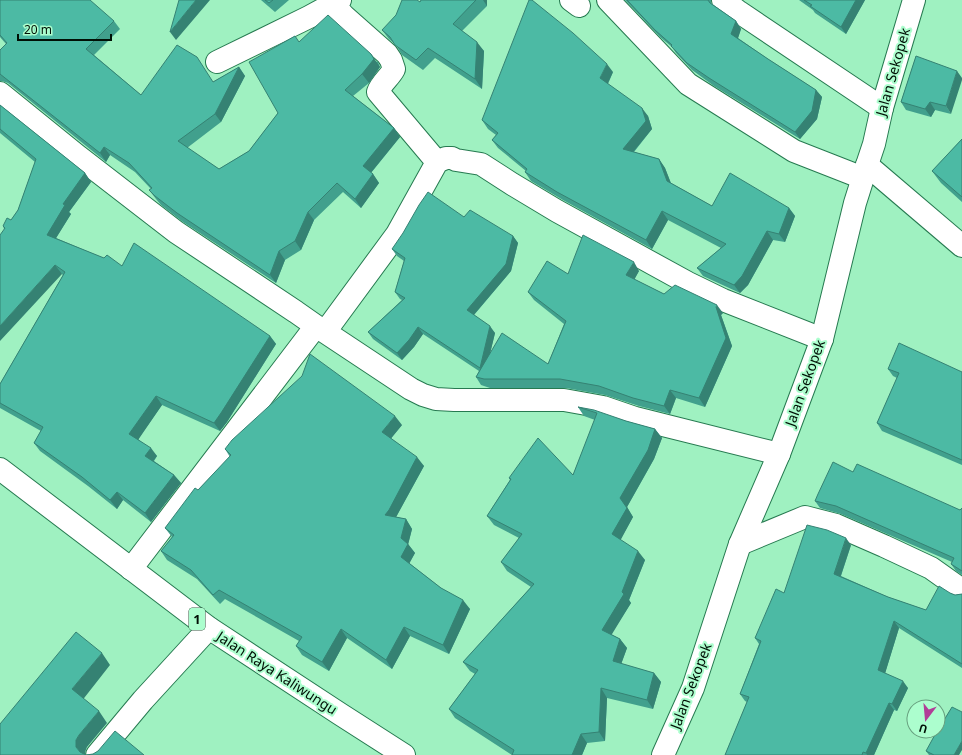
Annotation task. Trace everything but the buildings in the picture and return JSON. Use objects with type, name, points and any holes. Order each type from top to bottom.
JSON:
[{"type":"street","points":[[608,0],[688,84],[794,151],[865,169],[962,246]]},
{"type":"street","points":[[723,0],[738,12],[882,108]]},
{"type":"street","name":"Jalan Sekopek","points":[[663,755],[693,688],[740,544],[779,454],[822,339],[855,203],[874,144],[882,108],[914,0]]},
{"type":"street","points":[[217,62],[337,2],[344,16],[387,54],[391,60],[394,69],[380,87],[378,92],[437,162]]},
{"type":"street","points":[[0,93],[79,157],[176,232],[320,329],[411,389],[423,395],[436,399],[454,400],[564,400],[602,408],[635,418],[779,454]]},
{"type":"street","points":[[130,569],[397,234],[437,162],[446,158],[481,164],[550,207],[688,283],[723,300],[822,339]]},
{"type":"street","name":"Jalan Raya Kaliwungu","points":[[0,469],[209,628],[404,755]]},
{"type":"street","points":[[740,544],[805,517],[836,525],[884,546],[931,568],[962,590]]},
{"type":"street","points":[[97,755],[143,700],[209,628]]}]
